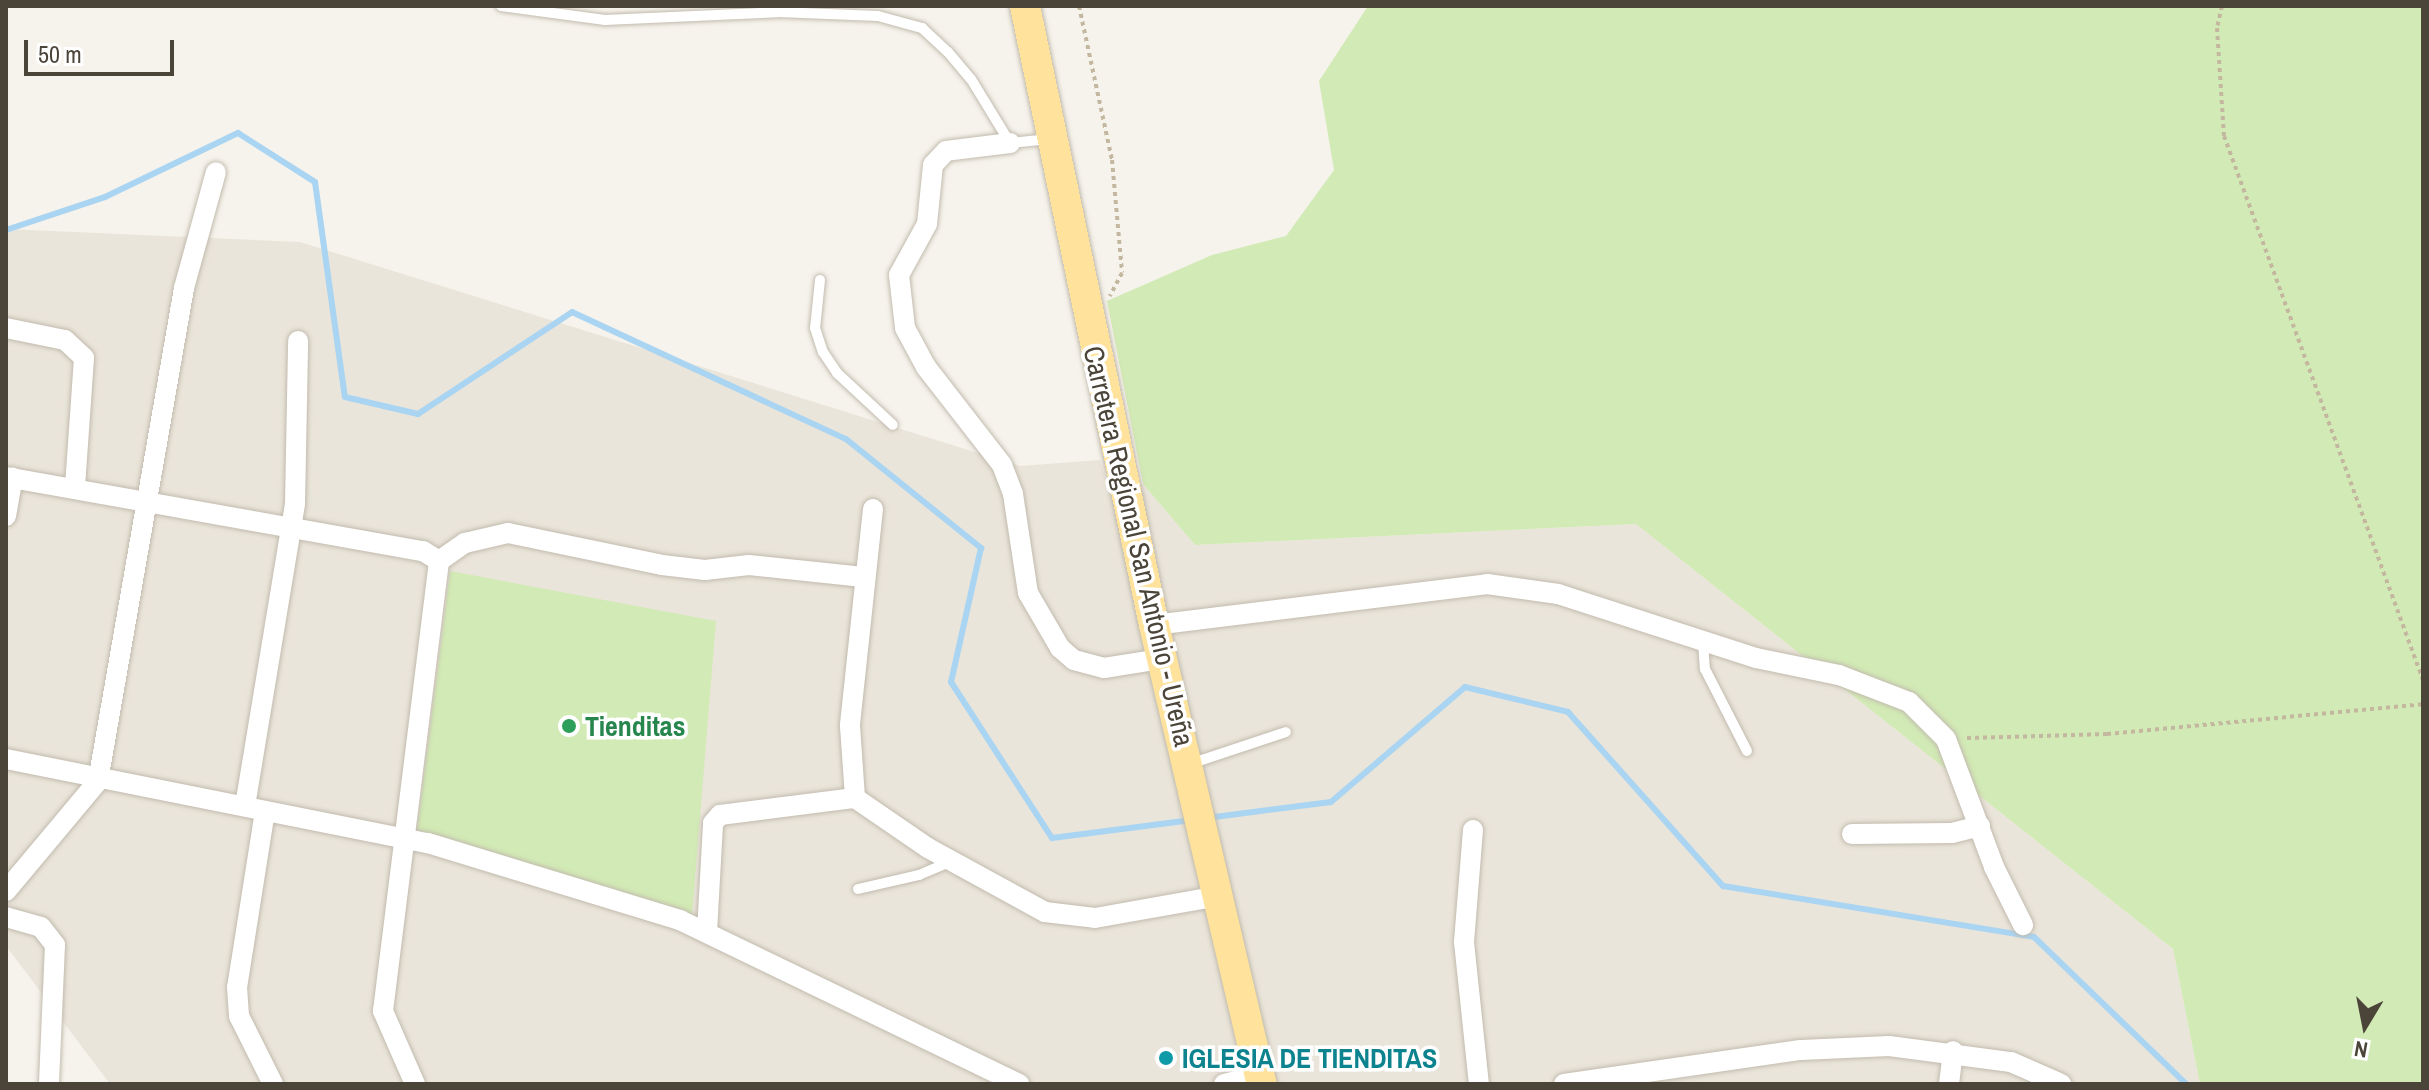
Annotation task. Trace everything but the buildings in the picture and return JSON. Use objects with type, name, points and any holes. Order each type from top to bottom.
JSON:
[{"type":"main road","name":"Carretera Regional San Antonio - Ureña","points":[[1025,6],[1076,268],[1161,659],[1261,1079]]},
{"type":"main road","points":[[1040,6],[1072,148],[1081,240],[1076,268]]},
{"type":"street","points":[[1010,143],[946,151],[933,165],[927,224],[899,275],[905,328],[926,367],[1002,465],[1013,494],[1028,593],[1060,648],[1074,660],[1104,668],[1161,659]]},
{"type":"street","points":[[6,891],[99,777],[184,288],[216,172]]},
{"type":"street","points":[[6,328],[65,340],[84,358],[75,488]]},
{"type":"street","points":[[273,1084],[239,1016],[237,987],[255,809],[290,528],[300,411],[298,341]]},
{"type":"street","points":[[6,516],[10,477],[423,551],[439,561]]},
{"type":"street","points":[[855,798],[850,726],[863,577],[873,509]]},
{"type":"street","points":[[415,1084],[383,1011],[439,561],[465,543],[508,533],[662,565],[705,570],[749,565],[863,577]]},
{"type":"street","points":[[1154,625],[1487,584],[1558,594],[1703,642],[1871,686],[1928,715],[1946,739],[2023,925]]},
{"type":"street","points":[[6,759],[404,838],[707,932],[1020,1084]]},
{"type":"street","points":[[707,932],[713,823],[720,815],[855,798],[952,861],[1032,906],[1060,915],[1095,918],[1218,896]]},
{"type":"street","points":[[1852,834],[1952,833],[1980,826]]},
{"type":"street","points":[[1473,830],[1464,942],[1479,1084]]},
{"type":"street","points":[[6,917],[41,927],[55,945],[49,1084]]},
{"type":"street","points":[[1564,1084],[1801,1050],[1889,1046],[1953,1051],[2011,1062],[2061,1084]]},
{"type":"street","points":[[1949,1084],[1953,1051]]},
{"type":"street","points":[[1224,1084],[1261,1079]]},
{"type":"lane","points":[[501,6],[605,20],[778,12],[878,16],[903,22],[922,28],[971,79],[1010,143],[1050,139]]},
{"type":"lane","points":[[820,280],[815,328],[823,352],[837,373],[893,425]]},
{"type":"lane","points":[[1703,642],[1705,669],[1747,751]]},
{"type":"lane","points":[[1192,779],[1286,732]]},
{"type":"lane","points":[[858,889],[919,875],[952,861]]},
{"type":"path","points":[[1079,6],[1112,160],[1122,273],[1107,301]]},
{"type":"path","points":[[2222,6],[2217,28],[2224,136],[2423,680]]},
{"type":"path","points":[[1946,739],[2107,734],[2423,704]]},
{"type":"shaded area","points":[[6,229],[300,242],[1020,466],[1100,460],[1109,490],[1143,484],[1195,545],[1636,524],[2173,949],[2200,1084],[110,1084],[6,946]]},
{"type":"green space","points":[[1368,6],[2423,6],[2423,1084],[2200,1084],[2173,949],[1636,524],[1195,545],[1143,484],[1107,301],[1212,255],[1286,236],[1334,170],[1319,81]]},
{"type":"green space","name":"Tienditas","points":[[450,571],[716,621],[692,915],[417,830]]},
{"type":"waterway","points":[[6,230],[105,197],[238,133],[315,182],[345,397],[418,414],[572,312],[846,439],[981,548],[951,682],[1052,838],[1192,820]]},
{"type":"waterway","points":[[1207,818],[1331,802],[1465,687],[1568,712],[1723,886],[2034,937],[2186,1084]]},
{"type":"place","name":"Tienditas","points":[[569,726]]},
{"type":"place","name":"IGLESIA DE TIENDITAS","points":[[1166,1058]]}]
